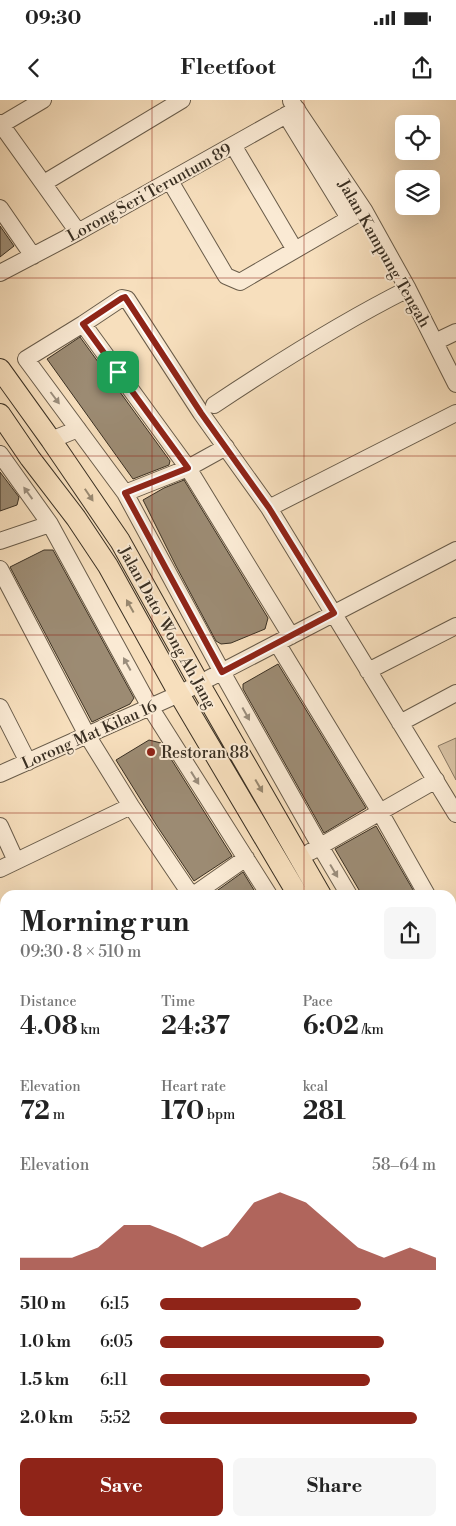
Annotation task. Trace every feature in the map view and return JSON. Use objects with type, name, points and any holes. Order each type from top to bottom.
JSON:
[{"type":"main road","name":"Jalan Dato' Wong Ah Jang","points":[[0,369],[120,541],[199,683],[319,890]]},
{"type":"main road","name":"Jalan Dato' Wong Ah Jang","points":[[0,414],[30,458],[76,518],[108,566],[179,694],[295,890]]},
{"type":"street","points":[[43,100],[1,124],[78,232]]},
{"type":"street","points":[[44,183],[182,100]]},
{"type":"street","points":[[291,108],[350,218]]},
{"type":"street","name":"Lorong Seri Teruntum 89","points":[[0,273],[170,181],[233,145],[291,108]]},
{"type":"street","name":"Jalan Kampung Tengah","points":[[291,108],[364,210],[408,289],[456,384]]},
{"type":"street","points":[[233,145],[295,250]]},
{"type":"street","points":[[170,181],[226,276],[240,282],[364,210]]},
{"type":"street","points":[[0,208],[33,256]]},
{"type":"street","points":[[214,405],[279,362],[362,312],[408,289]]},
{"type":"street","points":[[346,890],[222,672],[125,493],[26,359],[122,298],[127,298],[269,508],[456,814]]},
{"type":"street","points":[[83,324],[188,468],[424,890]]},
{"type":"street","points":[[434,342],[456,332]]},
{"type":"street","points":[[269,508],[456,413]]},
{"type":"street","points":[[51,440],[78,429]]},
{"type":"street","points":[[125,493],[188,468],[226,447]]},
{"type":"street","points":[[0,454],[50,524],[150,707],[266,890]]},
{"type":"street","points":[[0,542],[50,524]]},
{"type":"street","name":"Lorong Mat Kilau 16","points":[[0,774],[179,694],[456,550]]},
{"type":"street","points":[[0,569],[86,735],[131,806],[192,890]]},
{"type":"street","points":[[368,671],[456,626]]},
{"type":"street","points":[[400,722],[456,693]]},
{"type":"street","points":[[0,707],[28,762]]},
{"type":"street","points":[[300,858],[436,780]]},
{"type":"street","points":[[0,869],[131,806]]},
{"type":"street","points":[[0,826],[16,861]]},
{"type":"street","points":[[201,890],[246,858],[275,856]]},
{"type":"shaded area","points":[[456,738],[456,780],[438,746]]},
{"type":"building","points":[[0,226],[14,246],[0,257]]},
{"type":"building","points":[[80,337],[170,461],[169,465],[133,479],[47,359]]},
{"type":"building","points":[[0,472],[19,497],[17,505],[0,511]]},
{"type":"building","points":[[184,480],[268,618],[265,629],[231,643],[221,644],[216,641],[143,500],[164,488]]},
{"type":"building","points":[[44,550],[53,550],[134,698],[130,704],[92,722],[10,567]]},
{"type":"building","points":[[278,664],[366,808],[324,833],[243,689],[243,684]]},
{"type":"building","points":[[149,740],[161,743],[232,856],[194,881],[116,760]]},
{"type":"building","points":[[376,826],[413,890],[359,890],[335,849]]},
{"type":"building","points":[[243,872],[254,890],[218,890]]},
{"type":"place","name":"Restoran 88","points":[[151,752]]},
{"type":"route","points":[[125,297],[201,413],[269,508],[334,613],[222,672],[125,493],[188,468],[118,372],[83,324],[125,297]]}]
